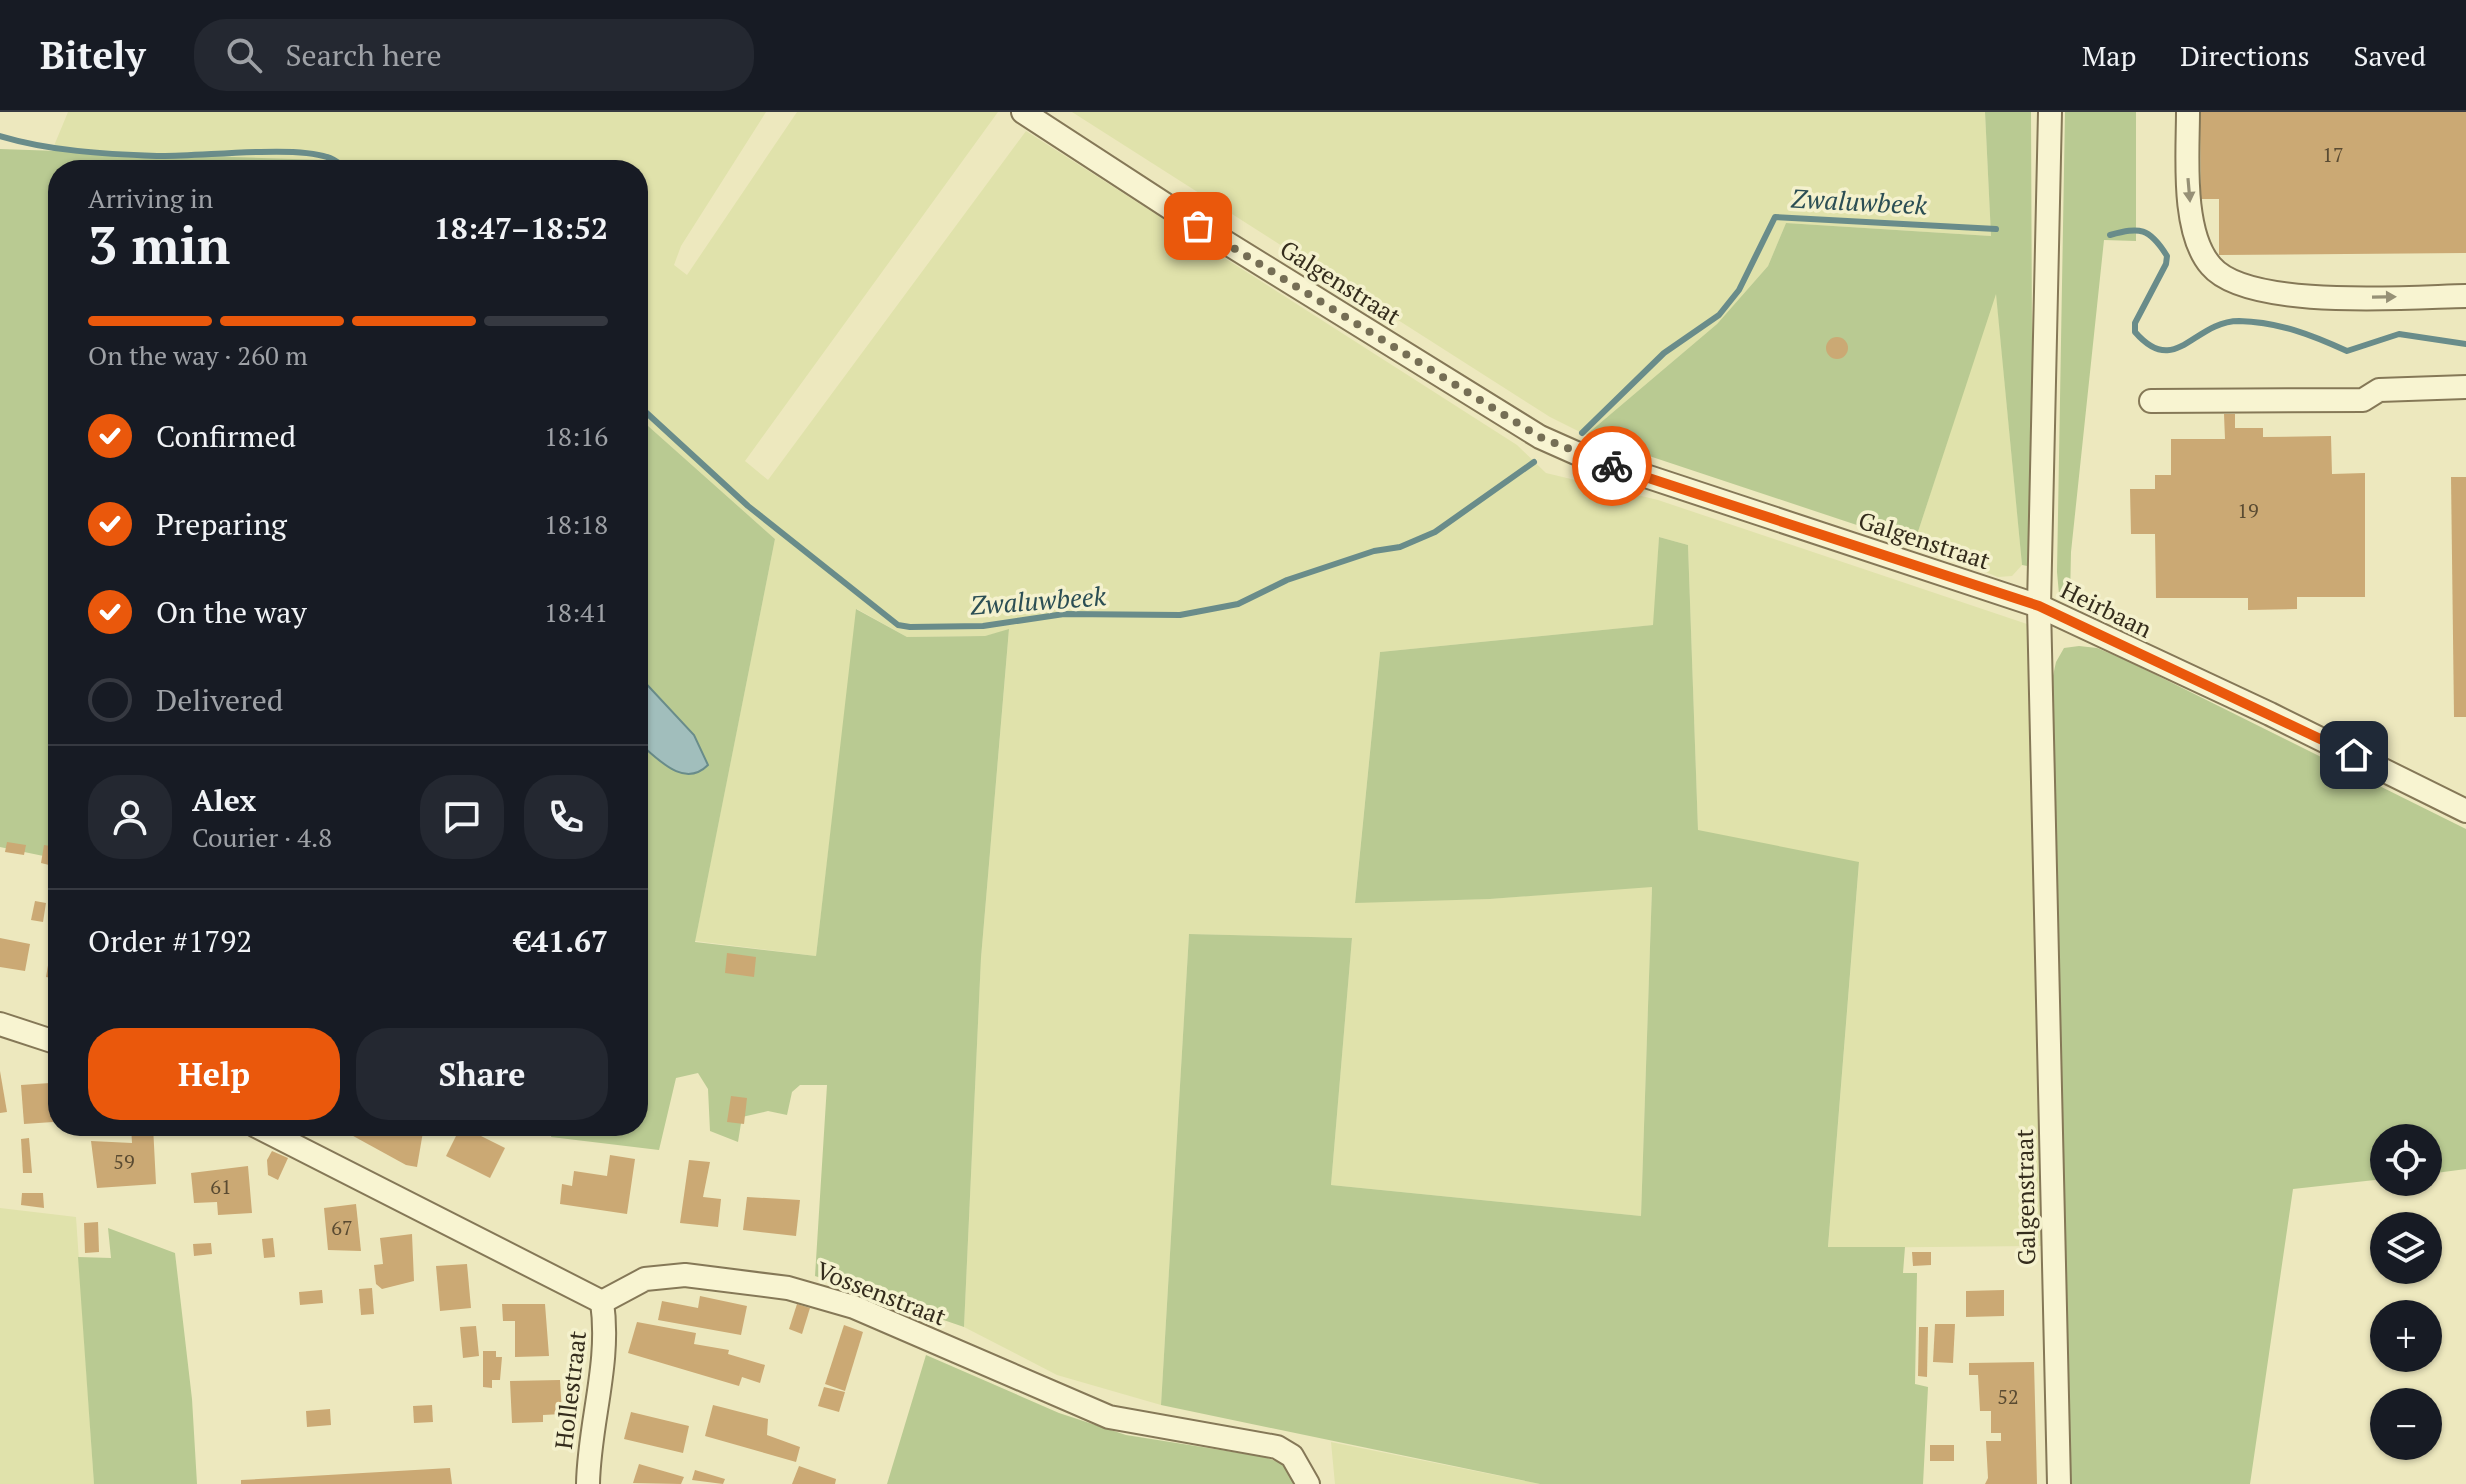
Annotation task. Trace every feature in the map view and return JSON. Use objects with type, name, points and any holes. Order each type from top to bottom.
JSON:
[{"type":"street","name":"Galgenstraat","points":[[1023,112],[1172,209],[1540,437],[1605,463],[2039,606],[2059,1484]]},
{"type":"street","name":"Heirbaan","points":[[2050,112],[2039,606],[2270,714],[2466,811]]},
{"type":"street","points":[[2188,112],[2188,192],[2198,242],[2211,267],[2240,285],[2316,298],[2466,296]]},
{"type":"street","points":[[2151,401],[2363,400],[2379,390],[2466,387]]},
{"type":"street","points":[[0,1024],[48,1040]]},
{"type":"street","points":[[276,1136],[602,1302]]},
{"type":"street","name":"Vossenstraat","points":[[602,1302],[645,1279],[685,1275],[788,1288],[854,1307],[1109,1417],[1277,1447],[1292,1456],[1308,1484]]},
{"type":"street","name":"Hollestraat","points":[[588,1484],[588,1459],[607,1334],[602,1302]]},
{"type":"green space","points":[[68,112],[766,112],[681,246],[674,265],[687,275],[797,112],[998,112],[745,461],[768,480],[1026,131],[1517,445],[1546,473],[1658,500],[2027,624],[2041,1246],[1828,1248],[1859,863],[1698,831],[1688,545],[1659,537],[1654,625],[1380,652],[1355,902],[1490,899],[1652,886],[1641,1216],[1331,1185],[1352,938],[1189,934],[1161,1405],[1057,1375],[964,1327],[981,958],[1009,630],[985,636],[907,637],[857,609],[816,956],[695,941],[775,539],[648,426],[648,160],[323,160],[51,153]]},
{"type":"green space","points":[[1072,112],[1985,112],[1991,236],[1786,223],[1768,266],[1717,324],[1586,435],[1550,417]]},
{"type":"green space","points":[[1985,112],[2031,112],[2033,567],[2022,565],[1996,294],[1914,544],[1586,435],[1717,324],[1768,266],[1786,223],[1991,236]]},
{"type":"green space","points":[[2065,112],[2136,112],[2136,241],[2104,240],[2071,552],[2070,599],[2059,594],[2057,572]]},
{"type":"green space","points":[[0,149],[323,160],[48,160],[48,857],[0,847]]},
{"type":"green space","points":[[1996,291],[2022,565],[2012,576],[1998,577],[1914,544]]},
{"type":"green space","points":[[648,426],[775,539],[695,942],[816,956],[856,609],[907,637],[985,636],[1009,629],[981,958],[964,1327],[815,1276],[827,1085],[800,1085],[792,1092],[787,1115],[768,1111],[742,1117],[738,1142],[710,1131],[708,1089],[698,1073],[676,1078],[659,1150],[551,1137],[648,1136]]},
{"type":"green space","points":[[1659,537],[1688,545],[1698,830],[1859,862],[1828,1247],[1905,1247],[1903,1273],[1917,1273],[1915,1384],[1928,1387],[1923,1484],[1540,1484],[1161,1405],[1189,934],[1352,938],[1331,1185],[1641,1216],[1652,887],[1490,899],[1355,903],[1380,652],[1653,625]]},
{"type":"green space","points":[[2064,648],[2097,648],[2128,661],[2466,829],[2466,1169],[2442,1172],[2442,1124],[2370,1124],[2370,1181],[2293,1189],[2250,1484],[2068,1484],[2051,685],[2056,662]]},
{"type":"green space","points":[[0,1208],[76,1217],[94,1484],[0,1484]]},
{"type":"green space","points":[[108,1228],[175,1253],[192,1399],[197,1484],[94,1484],[78,1257],[111,1258]]},
{"type":"green space","points":[[926,1355],[1059,1413],[1126,1435],[1265,1457],[1281,1463],[1299,1484],[887,1484]]},
{"type":"green space","points":[[1331,1442],[1540,1484],[1335,1484]]},
{"type":"water","points":[[648,686],[694,735],[708,765],[690,774],[681,773],[648,750]]},
{"type":"building","points":[[2200,112],[2466,112],[2466,253],[2219,255],[2219,199],[2201,199]]},
{"type":"building","points":[[1837,337],[1845,340],[1848,348],[1845,356],[1837,359],[1829,356],[1826,348],[1829,340]]},
{"type":"building","points":[[2224,414],[2235,414],[2235,428],[2263,428],[2263,437],[2331,436],[2332,474],[2365,473],[2365,597],[2297,597],[2297,609],[2248,610],[2248,598],[2156,598],[2155,534],[2131,534],[2130,489],[2155,489],[2155,475],[2171,475],[2171,439],[2225,439]]},
{"type":"building","points":[[2451,477],[2466,477],[2466,717],[2454,717]]},
{"type":"building","points":[[7,842],[26,845],[24,855],[5,852]]},
{"type":"building","points":[[44,845],[48,846],[48,865],[41,863]]},
{"type":"building","points":[[35,901],[46,903],[43,922],[31,920]]},
{"type":"building","points":[[0,938],[30,944],[25,971],[0,967]]},
{"type":"building","points":[[727,953],[756,957],[754,977],[725,973]]},
{"type":"building","points":[[0,1071],[7,1112],[0,1113]]},
{"type":"building","points":[[48,1083],[48,1122],[24,1124],[21,1085]]},
{"type":"building","points":[[731,1096],[747,1098],[744,1124],[727,1122]]},
{"type":"building","points":[[132,1136],[154,1136],[156,1184],[97,1188],[91,1141],[132,1143]]},
{"type":"building","points":[[353,1136],[422,1136],[417,1167],[406,1165]]},
{"type":"building","points":[[456,1136],[481,1136],[505,1148],[490,1178],[446,1156]]},
{"type":"building","points":[[29,1138],[32,1173],[23,1173],[21,1139]]},
{"type":"building","points":[[272,1151],[288,1158],[278,1180],[268,1175],[267,1160]]},
{"type":"building","points":[[610,1155],[635,1159],[627,1214],[560,1204],[562,1184],[572,1186],[574,1171],[607,1176]]},
{"type":"building","points":[[689,1160],[710,1162],[703,1197],[721,1199],[718,1227],[680,1223]]},
{"type":"building","points":[[248,1166],[252,1213],[218,1215],[217,1202],[194,1203],[191,1173]]},
{"type":"building","points":[[22,1193],[43,1193],[44,1208],[21,1205]]},
{"type":"building","points":[[747,1197],[800,1200],[796,1236],[743,1230]]},
{"type":"building","points":[[356,1204],[361,1251],[328,1250],[324,1208]]},
{"type":"building","points":[[98,1222],[99,1252],[85,1253],[84,1223]]},
{"type":"building","points":[[412,1234],[414,1281],[382,1289],[376,1284],[374,1265],[383,1264],[380,1238]]},
{"type":"building","points":[[273,1238],[275,1257],[264,1258],[262,1239]]},
{"type":"building","points":[[211,1243],[212,1254],[194,1256],[193,1244]]},
{"type":"building","points":[[1912,1252],[1931,1252],[1931,1265],[1913,1266]]},
{"type":"building","points":[[467,1264],[471,1308],[440,1311],[436,1266]]},
{"type":"building","points":[[372,1288],[374,1314],[361,1315],[359,1289]]},
{"type":"building","points":[[322,1290],[323,1303],[300,1305],[299,1292]]},
{"type":"building","points":[[2004,1290],[2004,1316],[1966,1317],[1966,1291]]},
{"type":"building","points":[[700,1296],[747,1306],[741,1335],[658,1320],[662,1301],[698,1308]]},
{"type":"building","points":[[502,1304],[545,1304],[549,1356],[515,1357],[515,1321],[503,1321]]},
{"type":"building","points":[[797,1304],[810,1308],[802,1334],[789,1329]]},
{"type":"building","points":[[637,1322],[696,1333],[694,1344],[729,1350],[728,1354],[765,1365],[760,1383],[742,1377],[739,1386],[628,1353]]},
{"type":"building","points":[[1935,1324],[1955,1324],[1953,1363],[1933,1362]]},
{"type":"building","points":[[844,1325],[863,1332],[845,1391],[825,1384]]},
{"type":"building","points":[[476,1326],[479,1356],[463,1358],[460,1327]]},
{"type":"building","points":[[1919,1327],[1928,1327],[1927,1377],[1918,1376]]},
{"type":"building","points":[[483,1351],[496,1351],[496,1357],[502,1357],[500,1380],[492,1380],[492,1388],[483,1387]]},
{"type":"building","points":[[2034,1362],[2037,1484],[1985,1484],[1988,1478],[1986,1441],[2001,1441],[2001,1433],[1991,1433],[1991,1411],[1980,1411],[1978,1375],[1969,1375],[1969,1363]]},
{"type":"building","points":[[560,1380],[562,1414],[543,1415],[543,1422],[512,1423],[510,1381]]},
{"type":"building","points":[[824,1387],[845,1392],[839,1412],[818,1406]]},
{"type":"building","points":[[432,1405],[433,1422],[414,1423],[413,1406]]},
{"type":"building","points":[[713,1405],[768,1419],[767,1435],[800,1447],[796,1462],[705,1436]]},
{"type":"building","points":[[330,1409],[331,1425],[307,1427],[306,1411]]},
{"type":"building","points":[[631,1412],[689,1426],[683,1453],[624,1439]]},
{"type":"building","points":[[1930,1445],[1954,1445],[1954,1461],[1930,1461]]},
{"type":"building","points":[[639,1464],[684,1477],[681,1484],[633,1483]]},
{"type":"building","points":[[799,1466],[836,1479],[835,1484],[792,1484]]},
{"type":"building","points":[[450,1468],[452,1484],[241,1484],[241,1480]]},
{"type":"building","points":[[695,1470],[725,1479],[723,1484],[692,1480]]},
{"type":"waterway","name":"Zwaluwbeek","points":[[0,136],[58,148],[117,154],[175,156],[292,152],[334,160]]},
{"type":"waterway","name":"Zwaluwbeek","points":[[1582,433],[1664,353],[1719,315],[1739,290],[1775,217],[1996,229]]},
{"type":"waterway","name":"Zwaluwbeek","points":[[2110,235],[2136,230],[2143,232],[2155,239],[2167,256],[2166,264],[2135,323],[2135,332],[2149,345],[2162,350],[2174,349],[2223,323],[2239,321],[2295,330],[2347,351],[2399,334],[2466,344]]},
{"type":"waterway","name":"Zwaluwbeek","points":[[648,414],[748,506],[898,625],[910,627],[983,626],[1064,614],[1180,615],[1238,604],[1287,580],[1374,551],[1400,547],[1435,532],[1534,462]]},
{"type":"way so far","points":[[1198,226],[1540,437],[1612,466]]},
{"type":"route","points":[[1612,466],[2039,606],[2354,755]]}]
